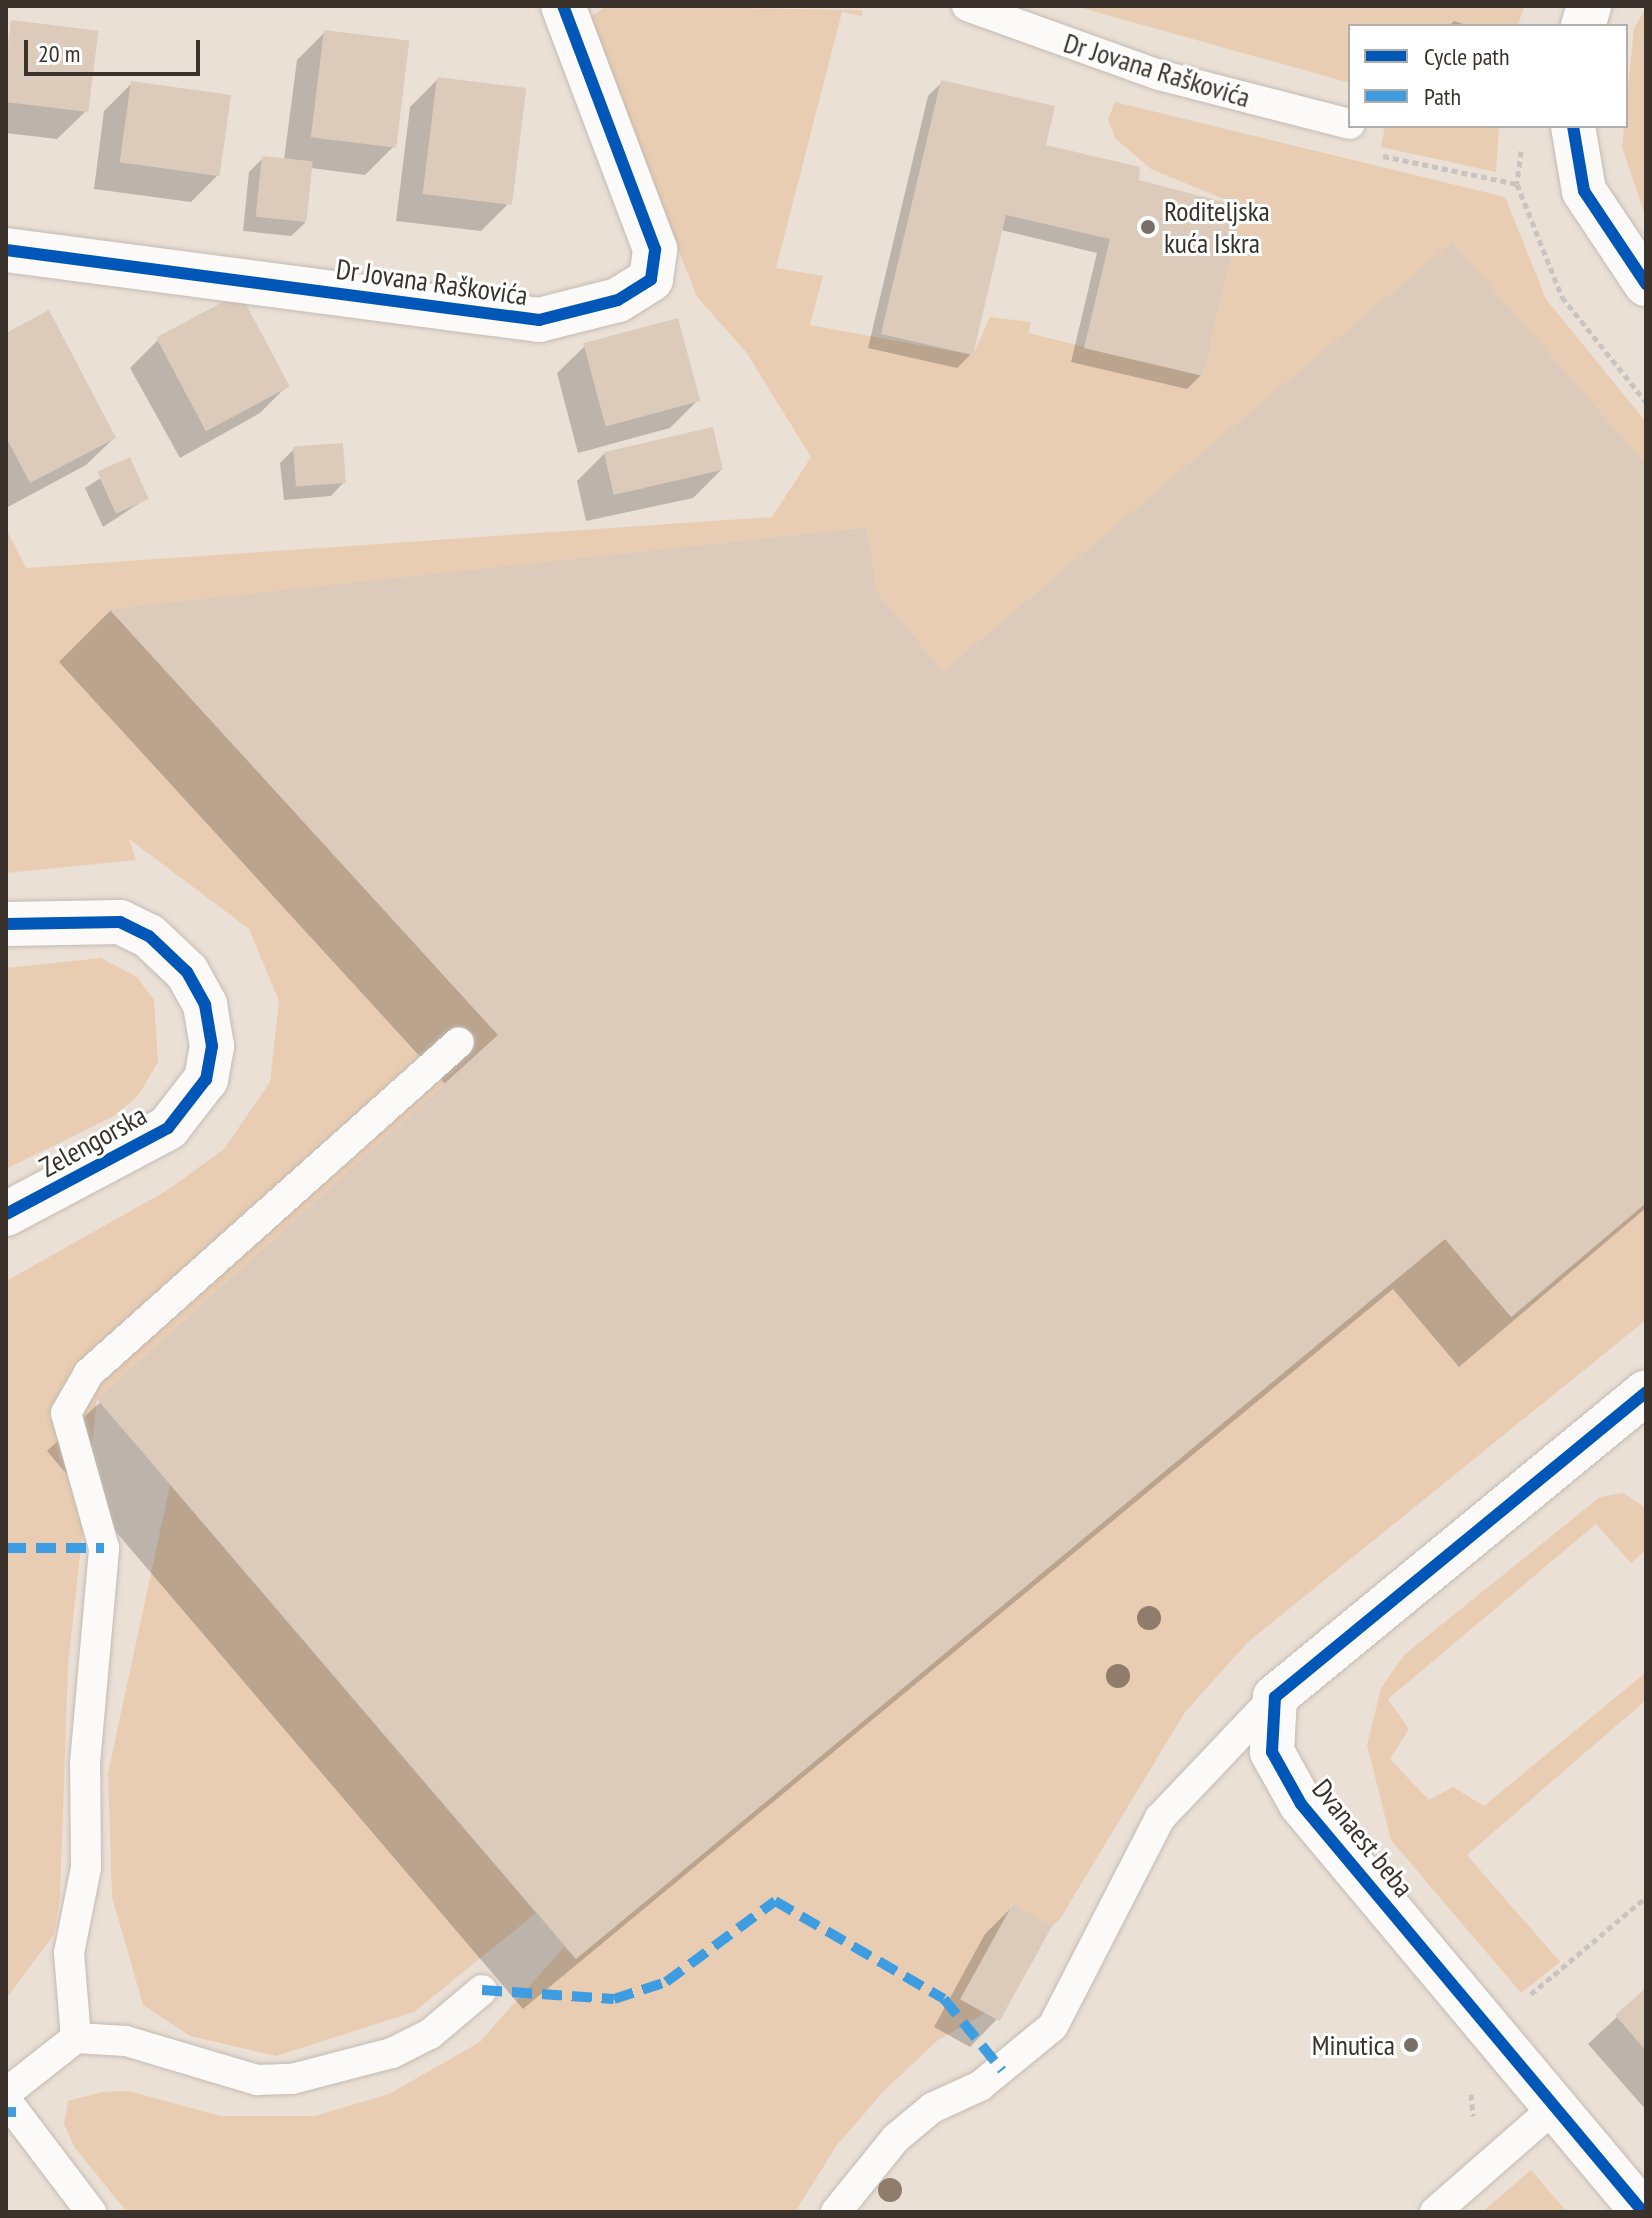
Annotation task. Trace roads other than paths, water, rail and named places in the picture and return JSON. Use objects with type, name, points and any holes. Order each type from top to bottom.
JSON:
[{"type":"street","name":"Dr Jovana Raškovića","points":[[6,250],[525,319],[576,315],[618,300],[651,279],[655,249],[563,6]]},
{"type":"street","points":[[1573,128],[1584,191],[1646,284]]},
{"type":"street","name":"Zelengorska","points":[[6,924],[120,922],[149,936],[187,972],[205,1005],[212,1046],[206,1079],[168,1128],[6,1214]]},
{"type":"street","points":[[1275,1697],[1646,1392]]},
{"type":"street","name":"Dvanaest beba","points":[[1275,1697],[1272,1752],[1301,1804],[1643,2212]]},
{"type":"lane","name":"Dr Jovana Raškovića","points":[[967,6],[1159,75],[1348,123]]},
{"type":"lane","points":[[76,2038],[69,1953],[86,1868],[85,1763],[104,1548],[66,1413],[89,1373],[459,1042]]},
{"type":"lane","points":[[836,2212],[896,2138],[932,2108],[980,2086],[1053,2026],[1160,1818],[1275,1697]]},
{"type":"lane","points":[[6,2093],[76,2038],[126,2041],[257,2080],[292,2079],[392,2053],[430,2034],[482,1990]]},
{"type":"lane","points":[[6,2100],[91,2212]]},
{"type":"lane","points":[[1435,2212],[1555,2107]]},
{"type":"place","name":"Roditeljska kuća Iskra","points":[[1148,227]]},
{"type":"place","name":"Minutica","points":[[1411,2045]]}]
